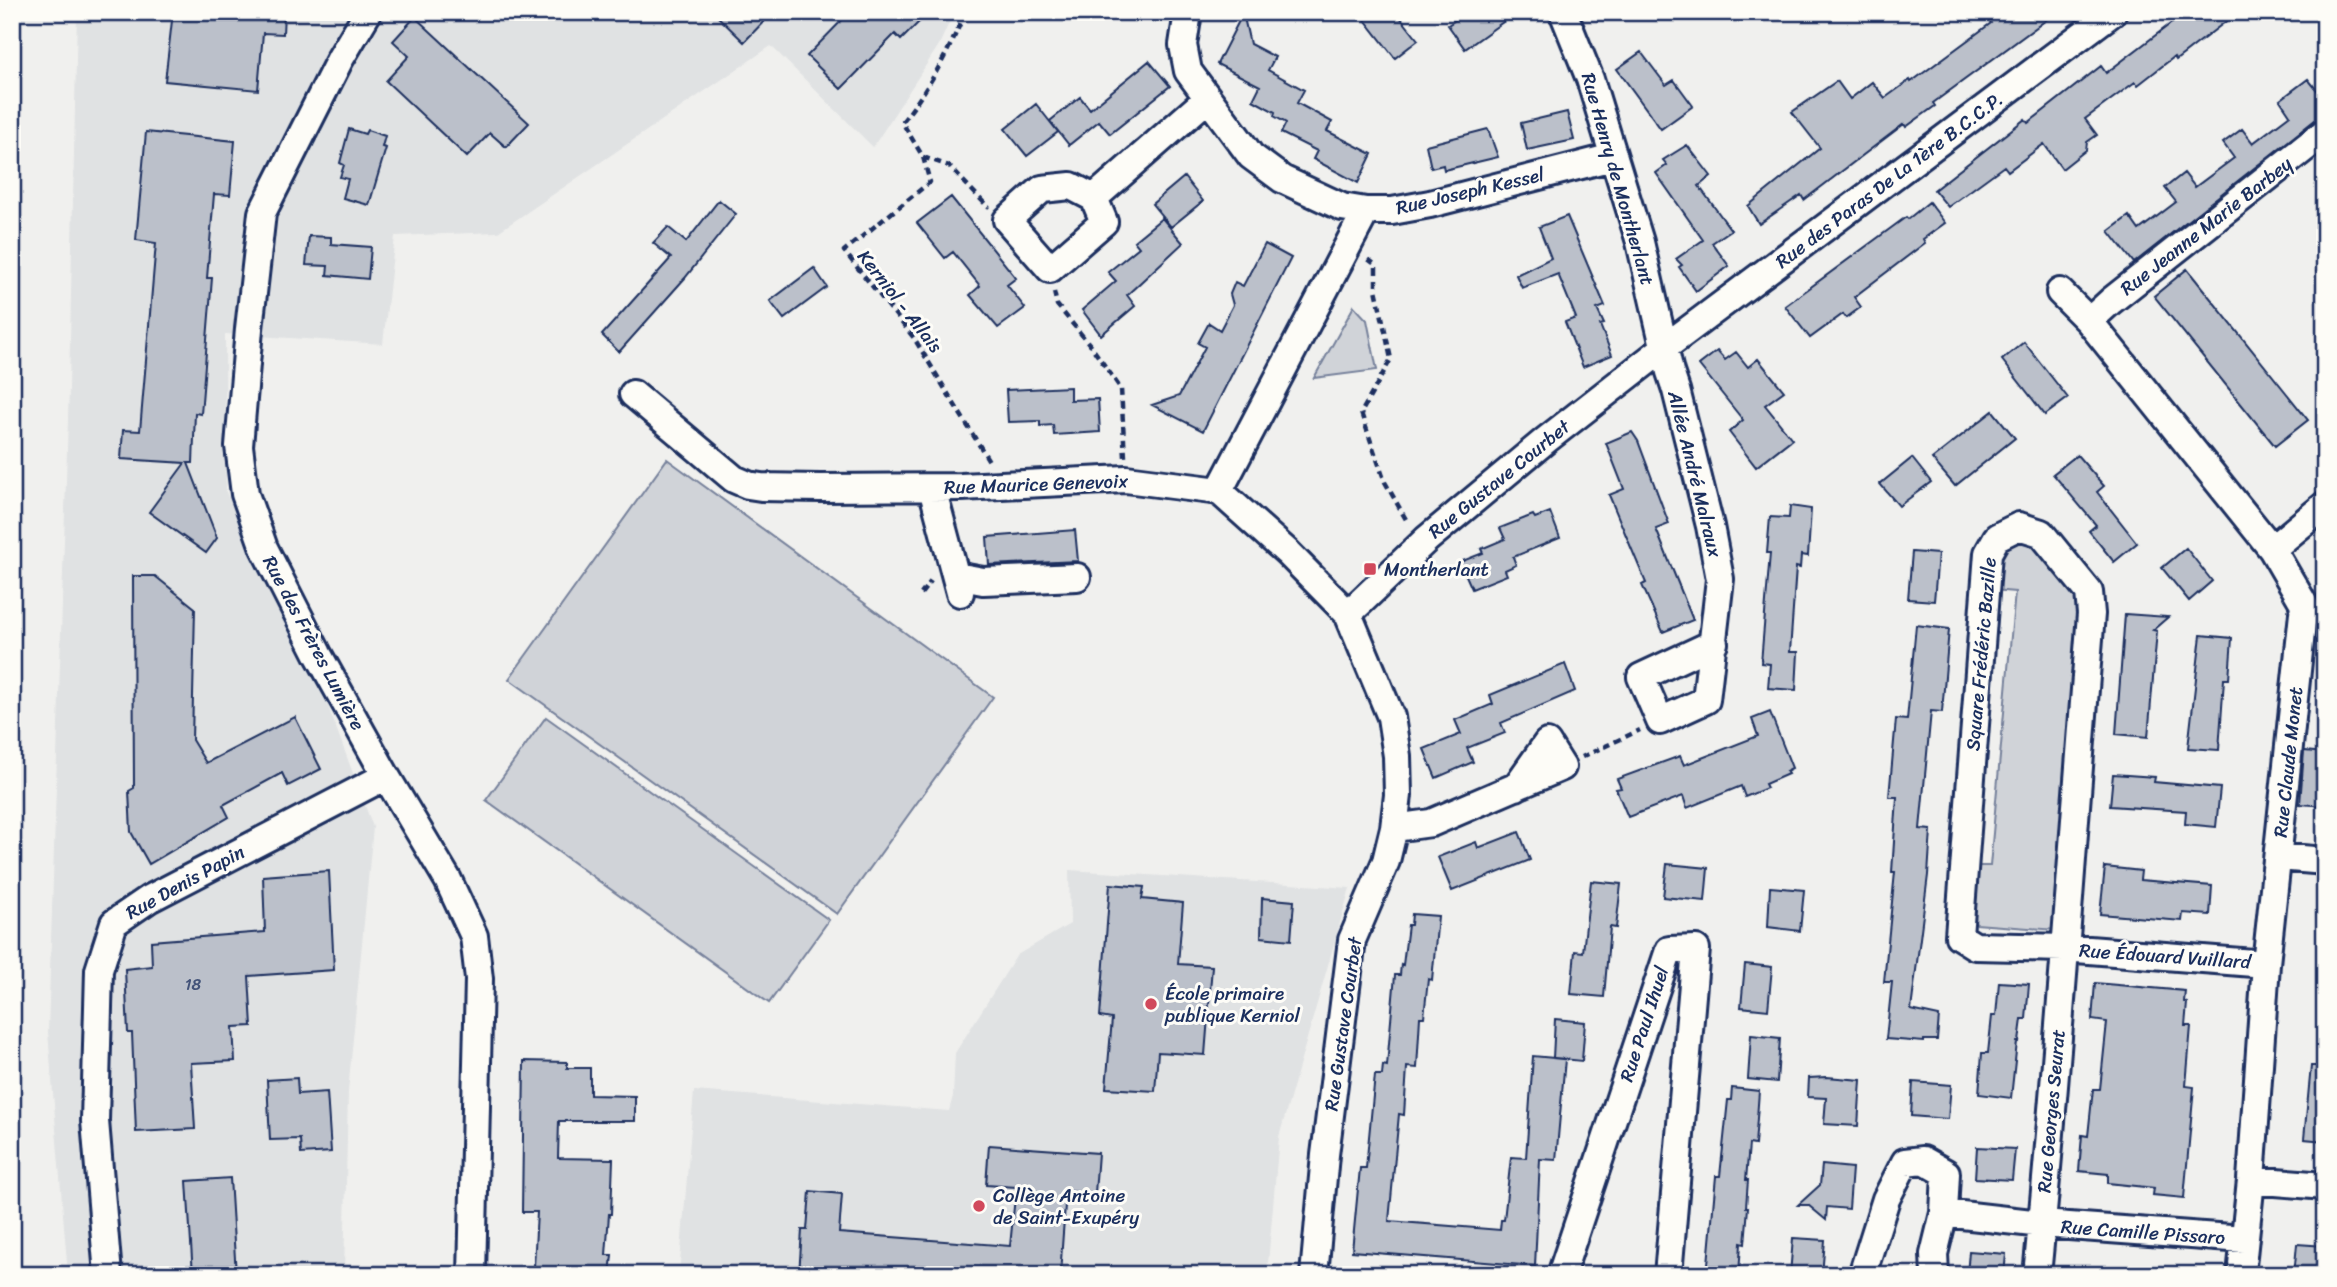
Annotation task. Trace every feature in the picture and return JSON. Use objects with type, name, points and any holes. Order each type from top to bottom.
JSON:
[{"type":"street","name":"Rue des Frères Lumière","points":[[368,12],[340,60],[262,214],[239,446],[245,495],[264,548],[318,654],[447,880],[474,936],[479,979],[472,1275]]},
{"type":"street","name":"Rue Joseph Kessel","points":[[1188,12],[1183,45],[1188,71],[1251,156],[1282,179],[1342,206],[1366,211],[1392,211],[1614,159]]},
{"type":"street","name":"Rue Henry de Montherlant","points":[[1563,12],[1590,79],[1640,242],[1664,348]]},
{"type":"street","name":"Rue des Paras De La 1ère B.C.C.P.","points":[[1664,348],[2113,12]]},
{"type":"street","points":[[1094,198],[1207,99]]},
{"type":"street","name":"Rue Jeanne Marie Barbey","points":[[2089,321],[2325,132]]},
{"type":"street","points":[[1070,186],[1094,198],[1104,222],[1050,269],[1007,220],[1042,189],[1070,186]]},
{"type":"street","points":[[1348,614],[1287,552],[1219,491],[1366,211]]},
{"type":"street","name":"Rue Claude Monet","points":[[2060,292],[2089,321],[2315,605],[2266,964],[2251,1180],[2241,1275]]},
{"type":"street","name":"Rue Gustave Courbet","points":[[1314,1275],[1326,1145],[1352,940],[1386,861],[1398,795],[1398,756],[1391,717],[1348,614],[1410,554],[1546,440],[1664,348]]},
{"type":"street","name":"Allée André Malraux","points":[[1660,721],[1706,700],[1720,579],[1710,526],[1664,348]]},
{"type":"street","name":"Rue Maurice Genevoix","points":[[634,394],[734,479],[748,485],[932,488],[1126,479],[1219,491]]},
{"type":"street","points":[[932,488],[958,585],[983,581],[1077,577]]},
{"type":"street","points":[[2272,549],[2325,505]]},
{"type":"street","name":"Square Frédéric Bazille","points":[[2019,526],[2041,533],[2089,592],[2091,614],[2064,948],[1975,946],[1959,936],[1988,553],[1997,537],[2019,526]]},
{"type":"street","points":[[1660,721],[1641,677],[1714,643]]},
{"type":"street","points":[[1394,828],[1431,823],[1562,767]]},
{"type":"street","name":"Rue Denis Papin","points":[[108,1275],[95,1121],[99,970],[114,923],[149,899],[386,776]]},
{"type":"street","points":[[2279,857],[2325,861]]},
{"type":"street","name":"Rue Édouard Vuillard","points":[[2064,948],[2266,964]]},
{"type":"street","name":"Rue Georges Seurat","points":[[2037,1275],[2064,948]]},
{"type":"street","name":"Rue Paul Ihuel","points":[[1561,1275],[1669,950],[1696,949],[1668,1275]]},
{"type":"street","points":[[1862,1275],[1886,1199],[1905,1162],[1923,1160],[1946,1173],[1944,1213],[1934,1254],[1935,1275]]},
{"type":"street","points":[[2251,1180],[2325,1185]]},
{"type":"street","name":"Rue Camille Pissaro","points":[[1944,1213],[2042,1224],[2244,1240]]},
{"type":"path","points":[[965,12],[949,51],[920,99],[902,122],[923,157],[949,166],[995,214],[1007,220]]},
{"type":"path","name":"Kerniol - Allais","points":[[923,157],[930,182],[844,251],[914,338],[961,411],[1003,486]]},
{"type":"path","points":[[1346,246],[1376,265],[1376,289],[1391,359],[1360,413],[1385,482],[1409,525],[1410,554]]},
{"type":"path","points":[[1054,266],[1056,305],[1091,345],[1121,388],[1126,479]]},
{"type":"path","points":[[2317,270],[2325,279]]},
{"type":"path","points":[[1562,767],[1660,721]]},
{"type":"shaded area","points":[[77,12],[954,12],[939,45],[873,147],[771,46],[498,232],[395,236],[383,344],[225,334],[226,492],[312,663],[373,827],[348,1092],[344,1275],[68,1275],[48,1032],[69,388]]},
{"type":"shaded area","points":[[1354,306],[1367,320],[1377,370],[1314,378]]},
{"type":"shaded area","points":[[667,459],[993,697],[837,914],[509,679]]},
{"type":"shaded area","points":[[2015,536],[2035,538],[2081,591],[2057,930],[1976,924],[1970,912],[1972,866],[1990,866],[2015,592],[1993,590],[1998,549]]},
{"type":"shaded area","points":[[546,717],[829,920],[769,1003],[486,800]]},
{"type":"shaded area","points":[[1069,870],[1350,888],[1279,1137],[1267,1275],[679,1275],[694,1091],[949,1111],[953,1096],[955,1053],[1017,955],[1070,924]]},
{"type":"building","points":[[173,12],[284,12],[283,34],[263,33],[258,90],[165,81]]},
{"type":"building","points":[[713,12],[773,12],[744,42]]},
{"type":"building","points":[[850,12],[929,12],[901,40],[895,34],[841,89],[807,56]]},
{"type":"building","points":[[1359,12],[1396,12],[1418,40],[1395,58]]},
{"type":"building","points":[[1467,12],[1517,12],[1465,49],[1448,25]]},
{"type":"building","points":[[1983,12],[2057,12],[1933,103],[1935,106],[1906,127],[1904,124],[1804,200],[1801,195],[1759,224],[1748,206],[1820,148],[1792,112],[1837,81],[1850,99],[1872,82],[1885,98],[1991,23]]},
{"type":"building","points":[[2186,12],[2238,12],[2176,60],[2174,57],[2138,85],[2135,82],[2085,119],[2097,135],[2087,142],[2086,150],[2062,169],[2044,144],[2008,171],[2004,166],[1948,207],[1934,190],[2025,119],[2028,123],[2101,66],[2106,73]]},
{"type":"building","points":[[1243,13],[1250,44],[1275,57],[1268,70],[1304,90],[1297,103],[1332,122],[1327,131],[1372,154],[1358,183],[1313,159],[1317,151],[1281,133],[1286,123],[1274,116],[1275,112],[1253,100],[1260,86],[1217,64]]},
{"type":"building","points":[[415,17],[529,123],[506,147],[490,133],[467,157],[386,81],[409,56],[393,41]]},
{"type":"building","points":[[1641,52],[1666,85],[1674,80],[1693,106],[1661,129],[1617,69]]},
{"type":"building","points":[[1149,61],[1170,86],[1110,134],[1099,121],[1069,145],[1050,121],[1080,97],[1090,109]]},
{"type":"building","points":[[2308,79],[2325,100],[2325,117],[2315,120],[2134,263],[2109,231],[2129,216],[2139,230],[2176,202],[2165,188],[2184,173],[2195,187],[2234,158],[2223,143],[2242,129],[2253,143],[2290,115],[2280,100]]},
{"type":"building","points":[[1036,104],[1058,132],[1027,156],[1005,129]]},
{"type":"building","points":[[1567,112],[1574,140],[1527,150],[1521,123]]},
{"type":"building","points":[[349,129],[365,134],[367,130],[385,136],[382,147],[386,148],[369,205],[343,198],[348,179],[340,177],[344,165],[340,163]]},
{"type":"building","points":[[1488,129],[1498,157],[1444,170],[1443,165],[1431,168],[1426,145]]},
{"type":"building","points":[[146,132],[235,141],[230,195],[214,194],[207,278],[212,278],[201,414],[195,413],[193,463],[188,463],[217,538],[206,553],[149,512],[185,463],[121,459],[123,430],[140,431],[156,243],[136,240]]},
{"type":"building","points":[[1687,145],[1711,176],[1699,186],[1731,230],[1712,243],[1729,266],[1696,291],[1676,259],[1703,240],[1656,173],[1667,165],[1663,160]]},
{"type":"building","points":[[1184,177],[1203,201],[1171,227],[1152,204]]},
{"type":"building","points":[[951,197],[1016,278],[1007,285],[1025,308],[998,328],[970,295],[980,286],[953,252],[945,258],[917,223]]},
{"type":"building","points":[[719,200],[736,214],[685,278],[619,352],[602,335],[671,258],[653,243],[668,227],[686,242]]},
{"type":"building","points":[[1929,202],[1945,223],[1923,239],[1925,243],[1854,297],[1861,307],[1846,318],[1843,314],[1810,338],[1785,306]]},
{"type":"building","points":[[1567,216],[1605,306],[1597,309],[1604,324],[1600,325],[1612,355],[1583,367],[1565,322],[1576,318],[1558,274],[1522,288],[1516,275],[1551,258],[1539,227]]},
{"type":"building","points":[[1162,218],[1183,243],[1127,295],[1135,306],[1101,335],[1082,310],[1116,281],[1108,272],[1139,247],[1134,241]]},
{"type":"building","points":[[309,236],[331,237],[331,244],[371,247],[368,279],[327,275],[328,266],[306,265]]},
{"type":"building","points":[[1265,244],[1291,258],[1203,431],[1152,405],[1179,396],[1205,347],[1198,343],[1209,323],[1220,330],[1233,305],[1230,294],[1235,282],[1243,286]]},
{"type":"building","points":[[814,268],[827,287],[784,319],[770,301]]},
{"type":"building","points":[[2187,269],[2308,420],[2275,446],[2154,296]]},
{"type":"building","points":[[2024,342],[2068,398],[2045,415],[2002,360]]},
{"type":"building","points":[[1717,351],[1725,360],[1736,352],[1748,367],[1758,359],[1784,391],[1765,405],[1792,439],[1756,467],[1729,432],[1743,420],[1699,365]]},
{"type":"building","points":[[1070,387],[1070,400],[1098,399],[1100,432],[1054,435],[1053,425],[1040,426],[1040,421],[1008,422],[1006,390]]},
{"type":"building","points":[[1993,411],[2015,438],[1955,486],[1932,459]]},
{"type":"building","points":[[1632,432],[1638,441],[1669,524],[1656,529],[1693,620],[1663,632],[1642,585],[1646,583],[1609,495],[1624,489],[1606,443]]},
{"type":"building","points":[[2077,455],[2104,486],[2097,492],[2137,543],[2114,562],[2089,531],[2096,525],[2053,474]]},
{"type":"building","points":[[1912,458],[1931,482],[1899,506],[1880,484]]},
{"type":"building","points":[[1790,506],[1811,509],[1808,556],[1801,555],[1800,568],[1796,567],[1790,652],[1798,652],[1796,690],[1768,688],[1770,664],[1761,663],[1770,553],[1767,553],[1770,517],[1789,518]]},
{"type":"building","points":[[1550,512],[1560,538],[1513,557],[1516,565],[1505,570],[1507,575],[1472,589],[1460,562],[1483,553],[1481,549],[1505,539],[1500,528],[1533,515],[1535,518]]},
{"type":"building","points":[[1075,530],[1078,561],[989,565],[987,537]]},
{"type":"building","points":[[2186,548],[2212,581],[2189,601],[2162,568]]},
{"type":"building","points":[[1912,552],[1938,554],[1934,601],[1908,599]]},
{"type":"building","points":[[133,576],[155,576],[195,608],[192,740],[206,763],[295,717],[321,769],[288,786],[282,773],[223,805],[229,817],[149,864],[131,832],[129,791],[134,788]]},
{"type":"building","points":[[2125,614],[2168,617],[2153,630],[2157,631],[2148,737],[2116,734]]},
{"type":"building","points":[[1916,625],[1949,629],[1942,712],[1931,711],[1920,829],[1931,830],[1911,1010],[1939,1016],[1937,1040],[1924,1042],[1886,1039],[1892,982],[1884,982],[1895,872],[1892,872],[1897,797],[1889,797],[1896,719],[1907,720]]},
{"type":"building","points":[[2201,635],[2232,638],[2229,679],[2224,679],[2219,750],[2188,748]]},
{"type":"building","points":[[1565,664],[1575,691],[1501,723],[1505,733],[1467,748],[1473,762],[1436,778],[1424,749],[1461,734],[1455,720],[1493,704],[1490,695]]},
{"type":"building","points":[[1770,712],[1792,768],[1786,771],[1788,774],[1765,784],[1767,788],[1745,797],[1741,786],[1687,808],[1683,796],[1628,817],[1616,789],[1621,788],[1617,779],[1680,756],[1684,765],[1758,736],[1752,719]]},
{"type":"building","points":[[2304,751],[2325,753],[2325,806],[2300,804]]},
{"type":"building","points":[[2113,774],[2155,777],[2154,782],[2220,788],[2216,827],[2185,824],[2186,811],[2110,806]]},
{"type":"building","points":[[1519,832],[1530,860],[1452,891],[1438,857],[1476,842],[1478,848]]},
{"type":"building","points":[[1667,864],[1708,868],[1705,901],[1663,897]]},
{"type":"building","points":[[2105,867],[2141,871],[2140,880],[2212,886],[2210,915],[2183,913],[2182,921],[2100,914]]},
{"type":"building","points":[[329,871],[334,970],[249,976],[252,1026],[233,1027],[235,1061],[191,1063],[195,1129],[136,1132],[132,1033],[128,1033],[125,969],[152,966],[151,941],[265,932],[263,876]]},
{"type":"building","points":[[1591,881],[1621,884],[1616,928],[1610,927],[1604,997],[1571,994],[1575,951],[1583,952]]},
{"type":"building","points":[[1110,884],[1144,887],[1142,899],[1183,903],[1178,964],[1212,966],[1205,1055],[1158,1052],[1155,1091],[1106,1088],[1112,1019],[1100,1017]]},
{"type":"building","points":[[1770,887],[1804,890],[1800,931],[1768,927]]},
{"type":"building","points":[[1262,898],[1294,901],[1291,940],[1261,937]]},
{"type":"building","points":[[1412,914],[1438,916],[1432,980],[1428,979],[1424,1017],[1420,1017],[1417,1068],[1407,1067],[1404,1115],[1399,1114],[1389,1221],[1500,1230],[1501,1220],[1504,1220],[1511,1157],[1526,1158],[1533,1056],[1565,1059],[1556,1160],[1540,1159],[1535,1266],[1352,1251],[1360,1168],[1366,1168],[1375,1075],[1382,1075],[1383,1065],[1387,1066],[1395,975],[1400,975],[1401,964],[1403,965]]},
{"type":"building","points":[[1745,964],[1772,967],[1768,1010],[1741,1007]]},
{"type":"building","points":[[1999,982],[2029,984],[2026,1019],[2022,1019],[2017,1042],[2011,1098],[1979,1094],[1982,1053],[1988,1053],[1992,1016],[1996,1016]]},
{"type":"building","points":[[2095,983],[2185,991],[2185,1026],[2191,1026],[2186,1086],[2194,1087],[2184,1198],[2153,1195],[2154,1188],[2108,1183],[2108,1174],[2079,1171],[2082,1135],[2088,1136],[2093,1089],[2100,1089],[2107,1022],[2092,1020]]},
{"type":"building","points":[[1555,1019],[1585,1022],[1582,1061],[1553,1058]]},
{"type":"building","points":[[1751,1035],[1780,1038],[1777,1082],[1748,1079]]},
{"type":"building","points":[[524,1061],[567,1062],[567,1068],[590,1068],[590,1095],[635,1096],[635,1121],[559,1121],[558,1158],[613,1159],[606,1255],[612,1255],[610,1275],[556,1275],[551,1269],[534,1267],[537,1212],[522,1212]]},
{"type":"building","points":[[2311,1066],[2325,1066],[2325,1141],[2304,1139]]},
{"type":"building","points":[[297,1078],[298,1094],[327,1092],[331,1152],[301,1154],[300,1139],[270,1140],[267,1080]]},
{"type":"building","points":[[1809,1078],[1861,1080],[1858,1126],[1824,1124],[1826,1098],[1808,1097]]},
{"type":"building","points":[[1913,1082],[1951,1085],[1948,1119],[1911,1116]]},
{"type":"building","points":[[1732,1088],[1759,1091],[1755,1145],[1749,1144],[1745,1244],[1741,1243],[1739,1275],[1707,1275],[1716,1176],[1720,1176],[1728,1100],[1731,1100]]},
{"type":"building","points":[[989,1145],[1098,1153],[1095,1193],[1066,1191],[1060,1275],[946,1275],[859,1267],[858,1275],[799,1275],[802,1230],[807,1230],[810,1191],[842,1194],[839,1233],[1010,1246],[1016,1187],[986,1185]]},
{"type":"building","points":[[1977,1147],[2015,1149],[2012,1180],[1975,1178]]},
{"type":"building","points":[[1822,1165],[1852,1168],[1849,1209],[1827,1207],[1826,1220],[1808,1205],[1798,1205],[1820,1185]]},
{"type":"building","points":[[230,1178],[236,1275],[193,1275],[187,1181]]},
{"type":"building","points":[[1793,1238],[1825,1240],[1822,1275],[1790,1275]]},
{"type":"building","points":[[2297,1244],[2325,1246],[2325,1275],[2294,1275]]},
{"type":"building","points":[[1969,1251],[2006,1254],[2004,1275],[1967,1275]]},
{"type":"place","name":"Montherlant","points":[[1370,569]]},
{"type":"place","name":"École primaire publique Kerniol","points":[[1151,1004]]},
{"type":"place","name":"Collège Antoine de Saint-Exupéry","points":[[979,1206]]}]
